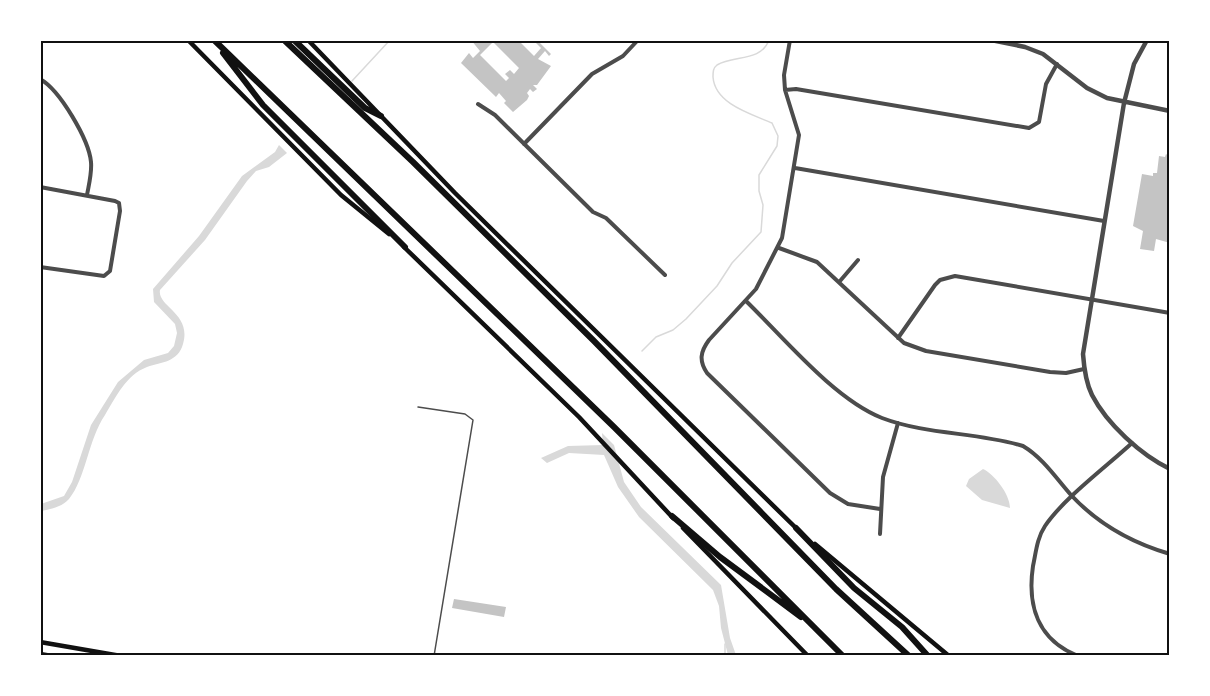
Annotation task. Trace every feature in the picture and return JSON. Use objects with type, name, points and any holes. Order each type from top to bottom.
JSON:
[{"type":"highway","points":[[214,40],[263,105],[405,247]]},
{"type":"highway","points":[[214,40],[614,427],[843,656]]},
{"type":"highway","points":[[284,40],[413,162],[593,340],[836,589],[909,656]]},
{"type":"highway","points":[[294,40],[365,108],[381,116]]},
{"type":"highway","points":[[672,516],[720,557],[819,631]]},
{"type":"highway","points":[[796,528],[854,588],[902,627],[928,656]]},
{"type":"main road","points":[[188,40],[341,195],[405,247],[579,417],[709,558],[808,656]]},
{"type":"main road","points":[[308,40],[455,193],[796,528],[949,656]]},
{"type":"main road","points":[[40,642],[120,655]]},
{"type":"main road","points":[[40,654],[52,656]]},
{"type":"street","points":[[524,144],[592,74],[623,56],[638,40]]},
{"type":"street","points":[[790,40],[784,75],[785,90],[799,135],[795,168],[778,248],[765,275],[746,301],[703,348],[701,362],[707,373],[830,493],[848,504],[880,509]]},
{"type":"street","points":[[991,40],[1025,47],[1057,63],[1087,88],[1124,103],[1170,111]]},
{"type":"street","points":[[1148,40],[1134,64],[1124,103],[1083,348],[1084,369],[1093,396],[1133,442],[1150,458],[1170,469]]},
{"type":"street","points":[[785,90],[808,91],[1029,128],[1038,122],[1046,84],[1057,63]]},
{"type":"street","points":[[40,79],[60,95],[90,155],[91,172],[87,195]]},
{"type":"street","points":[[478,104],[488,108],[593,212],[606,218],[665,275]]},
{"type":"street","points":[[795,168],[1104,221]]},
{"type":"street","points":[[40,187],[119,203],[110,271],[104,276],[40,267]]},
{"type":"street","points":[[778,248],[818,262],[898,338],[926,351],[1050,372],[1066,373],[1084,369]]},
{"type":"street","points":[[840,281],[858,260]]},
{"type":"street","points":[[898,338],[935,285],[940,280],[955,276],[1170,313]]},
{"type":"street","points":[[746,301],[843,395],[870,412],[898,423],[1023,446],[1037,456],[1073,497],[1118,533],[1170,554]]},
{"type":"street","points":[[880,534],[885,464],[898,423]]},
{"type":"street","points":[[1078,656],[1059,646],[1043,630],[1034,613],[1031,595],[1040,536],[1045,526],[1073,497],[1133,442]]},
{"type":"lane","points":[[418,407],[465,414],[473,420],[434,656]]},
{"type":"shaded area","points":[[279,145],[287,153],[269,167],[256,171],[205,240],[160,290],[160,296],[183,325],[181,350],[173,358],[147,367],[127,381],[99,425],[75,490],[63,504],[41,511],[41,504],[64,496],[72,482],[91,425],[118,382],[144,360],[168,353],[174,346],[177,333],[175,324],[154,302],[153,289],[199,236],[242,176],[275,152]]},
{"type":"shaded area","points":[[602,433],[614,445],[624,482],[641,507],[721,585],[730,638],[736,655],[728,655],[721,628],[719,606],[713,590],[639,517],[618,487],[604,455],[569,453],[547,463],[541,458],[568,446],[603,445]]},
{"type":"shaded area","points":[[983,469],[1001,485],[1010,508],[982,500],[966,486],[969,479]]},
{"type":"building","points":[[471,40],[518,40],[534,56],[541,48],[533,40],[537,40],[551,54],[549,56],[545,51],[538,59],[551,66],[537,85],[533,85],[537,89],[533,92],[530,89],[527,93],[529,96],[527,100],[513,112],[504,103],[506,101],[499,93],[496,97],[461,63],[469,53],[473,58],[480,51]],"holes":[[[493,42],[519,68],[514,74],[510,70],[505,74],[509,78],[506,81],[480,55]]]},
{"type":"building","points":[[1166,154],[1170,157],[1170,243],[1156,239],[1154,251],[1140,249],[1143,231],[1133,226],[1142,174],[1153,176],[1153,173],[1157,173],[1159,156],[1165,157]]},
{"type":"building","points":[[454,599],[506,607],[504,617],[452,608]]},
{"type":"waterway","points":[[352,81],[390,40]]},
{"type":"waterway","points":[[642,351],[656,337],[673,330],[686,319],[717,286],[732,263],[761,232],[763,205],[759,191],[759,175],[777,146],[778,136],[772,123],[745,112],[727,101],[715,86],[713,73],[717,65],[760,52],[769,40]]},
{"type":"waterway","points":[[725,644],[725,656]]}]
